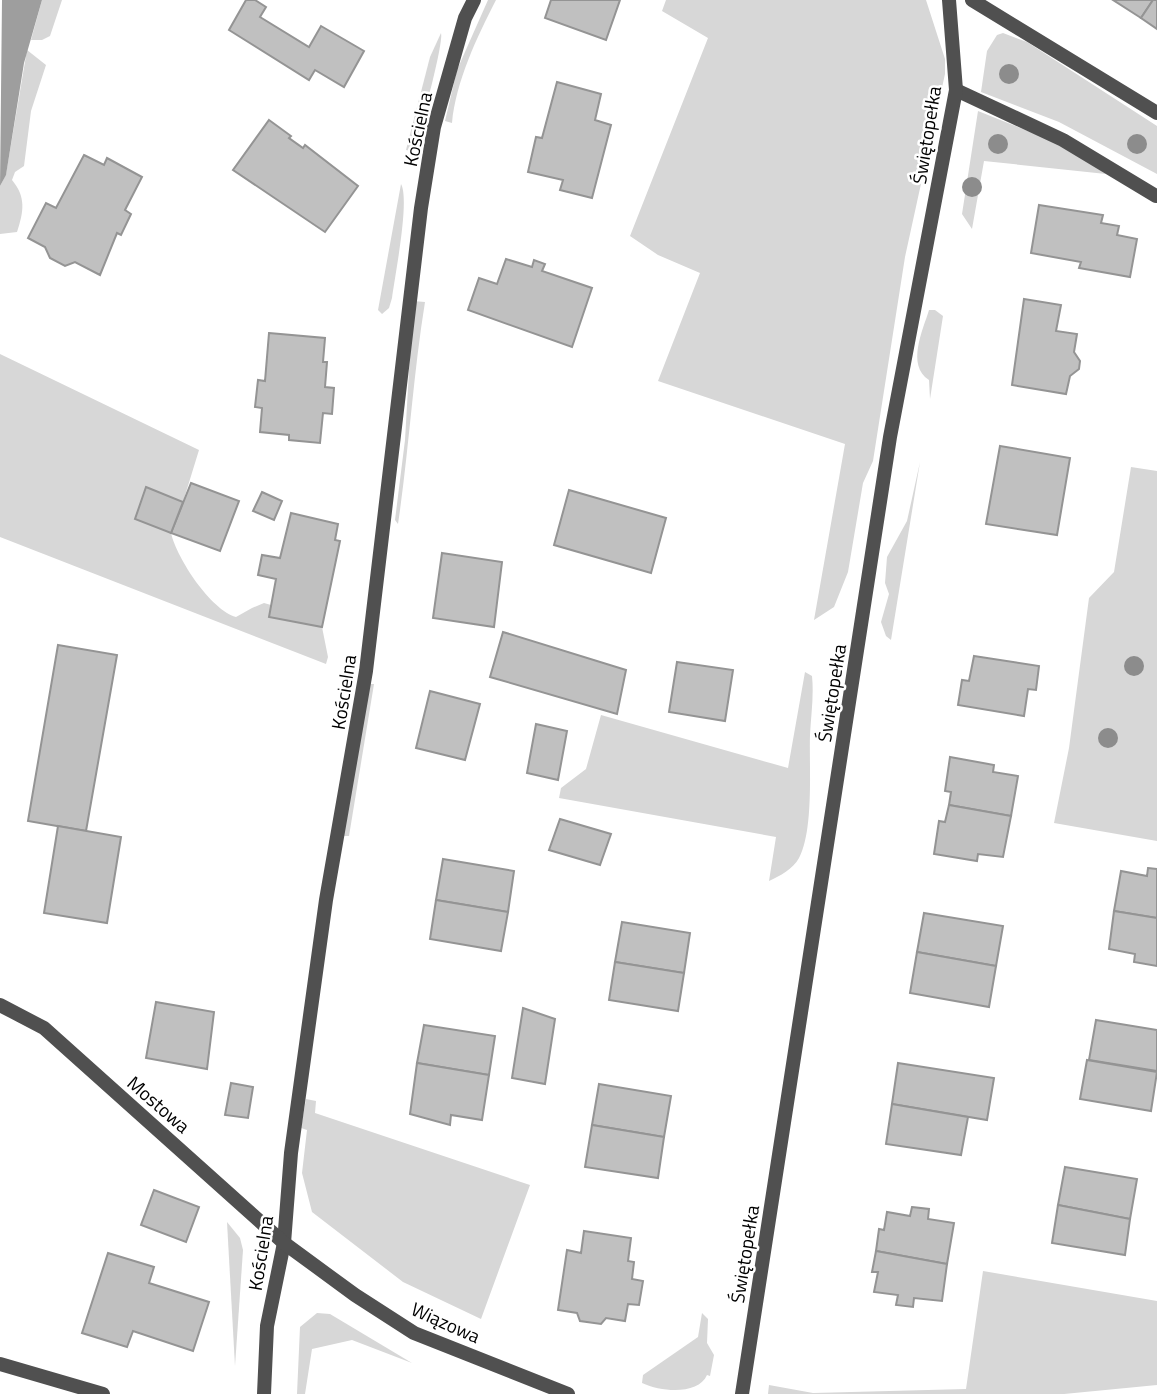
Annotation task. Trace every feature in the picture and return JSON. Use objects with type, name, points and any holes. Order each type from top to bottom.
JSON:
[{"type":"street","name":"Kościelna","points":[[264,1394],[267,1326],[284,1243],[291,1153],[324,914],[366,671],[378,581],[402,345],[421,208],[434,127],[465,18],[474,0]]},
{"type":"street","name":"Świętopełka","points":[[742,1394],[890,437],[956,90],[949,0]]},
{"type":"street","points":[[972,0],[1157,113]]},
{"type":"street","points":[[956,90],[1063,140],[1156,196]]},
{"type":"street","name":"Mostowa","points":[[0,1005],[44,1027],[284,1243]]},
{"type":"street","name":"Wiązowa","points":[[284,1243],[414,1333],[568,1394]]},
{"type":"street","points":[[0,1364],[103,1394]]},
{"type":"shaded area","points":[[2,0],[42,0],[24,63],[6,175],[0,186]]},
{"type":"shaded area","points":[[42,0],[62,0],[50,36],[42,40],[31,40]]},
{"type":"shaded area","points":[[488,0],[496,0],[463,75],[452,123],[445,121],[457,70]]},
{"type":"shaded area","points":[[666,0],[926,0],[945,59],[945,74],[905,257],[873,461],[863,483],[848,572],[834,607],[814,620],[845,444],[658,381],[700,273],[658,255],[630,236],[708,38],[662,11]]},
{"type":"shaded area","points":[[441,33],[435,72],[419,130],[411,151],[406,150],[430,57]]},
{"type":"shaded area","points":[[1003,33],[1027,42],[1157,126],[1157,174],[1059,122],[981,92],[987,51],[997,35]]},
{"type":"shaded area","points":[[27,50],[46,65],[31,111],[24,166],[15,172],[12,180],[22,198],[17,232],[0,234],[0,186],[6,174]]},
{"type":"shaded area","points":[[978,111],[1065,146],[1106,174],[984,161],[972,229],[962,214]]},
{"type":"shaded area","points":[[401,184],[404,205],[399,256],[392,298],[389,308],[382,314],[378,310]]},
{"type":"shaded area","points":[[413,301],[425,302],[398,524],[395,520],[405,440]]},
{"type":"shaded area","points":[[929,310],[935,310],[943,316],[930,399],[929,380],[922,374],[917,357]]},
{"type":"shaded area","points":[[0,354],[199,450],[183,502],[147,488],[135,519],[171,533],[180,556],[196,582],[216,605],[226,612],[236,617],[264,603],[271,605],[269,617],[322,627],[328,657],[326,664],[0,537]]},
{"type":"shaded area","points":[[920,462],[891,640],[886,636],[881,622],[889,594],[885,583],[887,557],[907,521]]},
{"type":"shaded area","points":[[1131,467],[1157,471],[1157,841],[1054,823],[1069,748],[1089,598],[1114,572]]},
{"type":"shaded area","points":[[805,672],[812,676],[813,691],[807,831],[799,858],[790,869],[777,877],[769,881],[776,837],[559,798],[561,788],[586,769],[601,715],[788,768]]},
{"type":"shaded area","points":[[370,684],[374,684],[349,836],[343,836]]},
{"type":"shaded area","points":[[306,1099],[316,1101],[315,1113],[530,1185],[481,1319],[403,1282],[312,1212],[302,1173],[307,1130],[301,1128]]},
{"type":"shaded area","points":[[227,1222],[240,1238],[243,1250],[235,1366]]},
{"type":"shaded area","points":[[983,1271],[1157,1301],[1157,1385],[1064,1394],[768,1394],[769,1385],[813,1393],[966,1389]]},
{"type":"shaded area","points":[[317,1313],[330,1314],[412,1363],[352,1340],[312,1349],[305,1394],[297,1394],[300,1327]]},
{"type":"shaded area","points":[[702,1313],[708,1319],[707,1343],[714,1355],[710,1376],[707,1375],[697,1386],[680,1390],[660,1389],[642,1383],[643,1375],[698,1337]]},
{"type":"building","points":[[246,0],[255,0],[266,7],[260,17],[309,47],[321,26],[364,51],[344,87],[315,70],[309,80],[229,30]]},
{"type":"building","points":[[551,0],[620,0],[606,40],[545,18]]},
{"type":"building","points":[[1113,0],[1153,0],[1141,18]]},
{"type":"building","points":[[1153,0],[1157,0],[1157,29],[1141,18]]},
{"type":"building","points":[[557,82],[601,94],[595,120],[611,125],[592,198],[560,190],[563,180],[528,172],[536,137],[542,138]]},
{"type":"building","points":[[269,120],[291,136],[289,138],[303,148],[305,145],[358,186],[325,232],[233,170]]},
{"type":"building","points":[[84,155],[104,165],[107,158],[142,177],[125,210],[131,214],[121,235],[117,233],[100,275],[75,262],[65,266],[50,258],[45,247],[28,238],[46,203],[56,208]]},
{"type":"building","points":[[1039,205],[1103,215],[1101,223],[1119,226],[1117,235],[1137,239],[1130,277],[1079,268],[1081,262],[1031,253]]},
{"type":"building","points":[[506,259],[532,267],[534,260],[545,264],[542,271],[592,288],[572,347],[468,310],[479,278],[497,284]]},
{"type":"building","points":[[1024,299],[1061,305],[1056,331],[1077,334],[1074,352],[1080,361],[1079,369],[1070,376],[1066,394],[1012,385]]},
{"type":"building","points":[[269,333],[325,338],[325,387],[334,388],[332,414],[323,413],[320,443],[289,440],[289,435],[260,432],[262,408],[255,407],[258,380],[265,381]]},
{"type":"building","points":[[1000,446],[1070,458],[1057,535],[986,524]]},
{"type":"building","points":[[191,483],[239,501],[220,551],[171,533]]},
{"type":"building","points":[[146,487],[183,502],[171,533],[135,519]]},
{"type":"building","points":[[569,490],[666,518],[651,573],[554,545]]},
{"type":"building","points":[[262,492],[282,501],[274,520],[253,511]]},
{"type":"building","points":[[291,513],[338,524],[335,540],[340,541],[322,627],[269,617],[276,579],[258,575],[262,555],[280,558]]},
{"type":"building","points":[[442,553],[502,562],[494,627],[433,618]]},
{"type":"building","points":[[503,632],[626,670],[617,714],[490,677]]},
{"type":"building","points":[[58,645],[117,655],[86,831],[28,821]]},
{"type":"building","points":[[974,656],[1039,666],[1036,690],[1028,689],[1024,716],[958,705],[962,680],[969,681]]},
{"type":"building","points":[[677,662],[733,670],[725,721],[669,712]]},
{"type":"building","points":[[430,691],[480,704],[465,760],[416,748]]},
{"type":"building","points":[[536,724],[567,731],[558,780],[527,773]]},
{"type":"building","points":[[950,757],[994,765],[993,772],[1018,776],[1011,816],[949,805],[951,792],[945,791]]},
{"type":"building","points":[[949,805],[1011,816],[1003,857],[978,854],[977,861],[934,854],[939,821],[945,822]]},
{"type":"building","points":[[560,819],[611,834],[600,865],[549,850]]},
{"type":"building","points":[[58,826],[121,837],[107,923],[44,913]]},
{"type":"building","points":[[443,859],[514,871],[508,912],[436,900]]},
{"type":"building","points":[[1148,868],[1157,869],[1157,918],[1114,911],[1121,871],[1147,876]]},
{"type":"building","points":[[436,900],[508,912],[501,951],[430,939]]},
{"type":"building","points":[[1114,911],[1157,918],[1157,966],[1134,962],[1135,954],[1109,949]]},
{"type":"building","points":[[924,913],[1003,926],[996,966],[917,952]]},
{"type":"building","points":[[622,922],[690,933],[684,973],[615,962]]},
{"type":"building","points":[[917,952],[996,966],[989,1007],[910,993]]},
{"type":"building","points":[[615,962],[684,973],[678,1011],[609,1000]]},
{"type":"building","points":[[156,1002],[214,1012],[207,1069],[146,1058]]},
{"type":"building","points":[[523,1008],[555,1019],[545,1084],[512,1078]]},
{"type":"building","points":[[1096,1020],[1157,1030],[1157,1071],[1089,1060]]},
{"type":"building","points":[[424,1025],[495,1036],[489,1075],[417,1063]]},
{"type":"building","points":[[1087,1060],[1157,1072],[1151,1111],[1080,1099]]},
{"type":"building","points":[[417,1063],[489,1075],[482,1120],[451,1115],[450,1125],[410,1114]]},
{"type":"building","points":[[898,1063],[994,1078],[987,1120],[892,1104]]},
{"type":"building","points":[[231,1083],[253,1087],[248,1118],[225,1115]]},
{"type":"building","points":[[599,1084],[671,1096],[664,1137],[592,1125]]},
{"type":"building","points":[[892,1104],[968,1117],[961,1155],[886,1144]]},
{"type":"building","points":[[592,1125],[664,1137],[658,1178],[585,1167]]},
{"type":"building","points":[[1065,1167],[1137,1179],[1130,1219],[1058,1205]]},
{"type":"building","points":[[154,1190],[199,1207],[186,1242],[141,1225]]},
{"type":"building","points":[[1058,1205],[1130,1219],[1125,1255],[1052,1243]]},
{"type":"building","points":[[912,1207],[929,1209],[928,1219],[954,1223],[947,1264],[876,1251],[879,1229],[884,1230],[887,1212],[910,1216]]},
{"type":"building","points":[[584,1231],[631,1238],[628,1261],[634,1262],[632,1279],[643,1281],[639,1305],[628,1304],[625,1321],[606,1318],[601,1324],[580,1321],[577,1313],[558,1310],[567,1250],[581,1253]]},
{"type":"building","points":[[876,1251],[947,1264],[942,1301],[914,1298],[913,1307],[896,1305],[898,1295],[874,1292],[878,1272],[872,1272]]},
{"type":"building","points":[[108,1253],[154,1267],[149,1283],[209,1302],[193,1351],[133,1331],[127,1347],[82,1333]]}]
